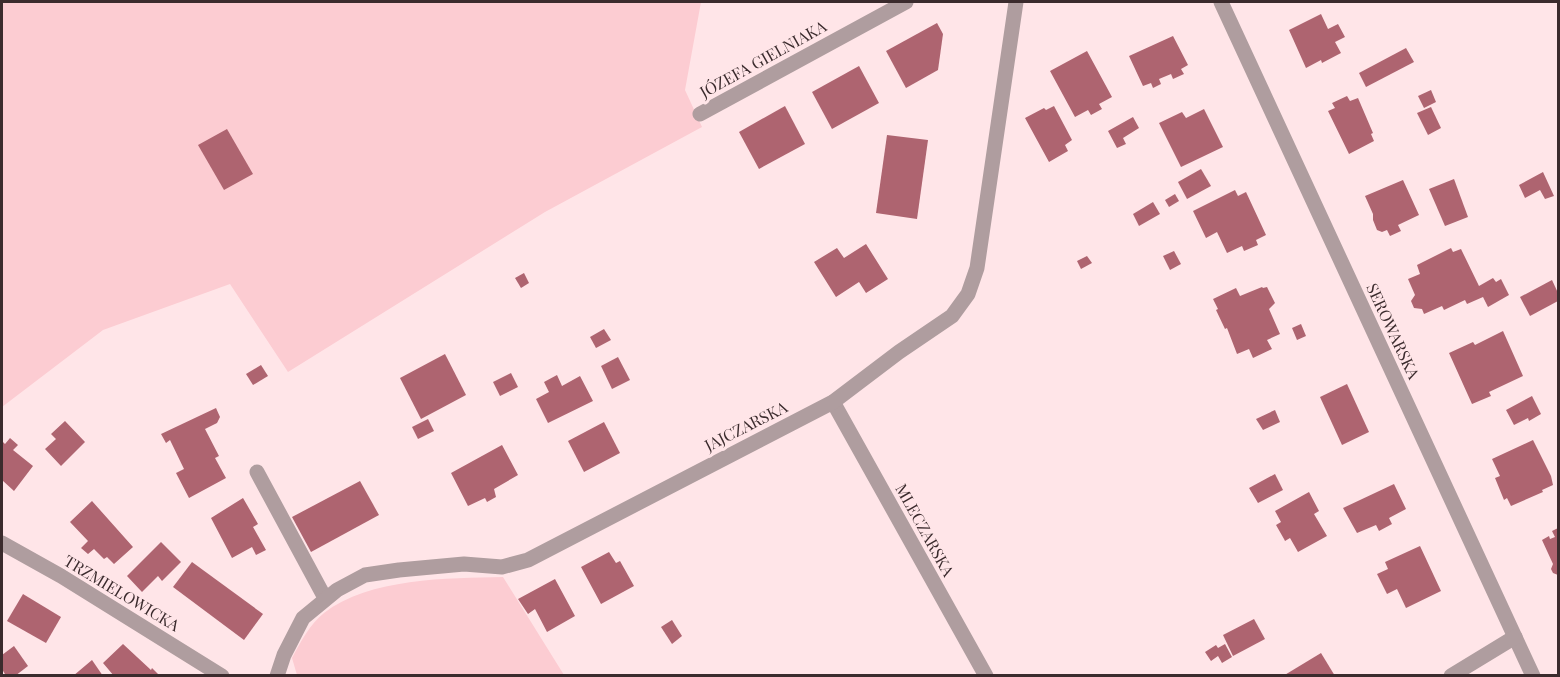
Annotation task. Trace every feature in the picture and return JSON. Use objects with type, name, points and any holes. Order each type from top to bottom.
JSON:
[{"type":"street","name":"JÓZEFA GIELNIAKA","points":[[700,114],[906,2]]},
{"type":"street","name":"JAJCZARSKA","points":[[277,675],[284,655],[303,618],[326,598],[365,575],[464,564],[502,567],[528,560],[833,402],[899,352],[952,316],[968,294],[977,268],[1016,2]]},
{"type":"street","name":"SEROWARSKA","points":[[1221,2],[1533,675]]},
{"type":"street","name":"MLECZARSKA","points":[[833,402],[986,675]]},
{"type":"street","points":[[257,472],[326,598]]},
{"type":"street","name":"TRZMIELOWICKA","points":[[2,543],[61,576],[222,675]]},
{"type":"street","points":[[1451,675],[1515,637]]},
{"type":"shaded area","points":[[2,2],[701,2],[685,90],[702,127],[545,212],[288,372],[230,284],[103,330],[2,407]]},
{"type":"shaded area","points":[[503,577],[564,675],[297,675],[292,658],[302,640],[319,617],[342,601],[386,586],[410,582]]},
{"type":"building","points":[[1321,14],[1328,29],[1338,24],[1345,37],[1335,42],[1341,53],[1306,68],[1289,30]]},
{"type":"building","points":[[937,23],[943,34],[938,70],[906,88],[886,51]]},
{"type":"building","points":[[1173,36],[1188,65],[1181,69],[1184,74],[1173,79],[1171,74],[1159,79],[1161,84],[1153,88],[1151,83],[1143,86],[1129,56]]},
{"type":"building","points":[[1406,48],[1414,62],[1366,87],[1359,73]]},
{"type":"building","points":[[1087,51],[1112,97],[1099,104],[1102,109],[1091,115],[1088,110],[1075,117],[1050,71]]},
{"type":"building","points":[[859,66],[879,103],[832,129],[812,92]]},
{"type":"building","points":[[1431,90],[1436,102],[1424,108],[1418,96]]},
{"type":"building","points":[[1347,96],[1350,101],[1358,98],[1373,133],[1371,134],[1374,141],[1349,154],[1328,111],[1335,108],[1332,103]]},
{"type":"building","points":[[785,106],[805,144],[759,169],[739,132]]},
{"type":"building","points":[[1054,106],[1072,140],[1065,145],[1068,151],[1049,162],[1025,118],[1044,108],[1046,110]]},
{"type":"building","points":[[1431,107],[1441,128],[1428,135],[1417,113]]},
{"type":"building","points":[[1204,109],[1223,147],[1181,167],[1159,123],[1182,112],[1186,118]]},
{"type":"building","points":[[1133,117],[1139,128],[1123,138],[1126,144],[1117,148],[1108,131]]},
{"type":"building","points":[[227,129],[253,174],[224,190],[198,145]]},
{"type":"building","points":[[887,135],[928,140],[917,219],[876,213]]},
{"type":"building","points":[[1201,169],[1211,186],[1187,199],[1178,182]]},
{"type":"building","points":[[1543,172],[1554,196],[1545,199],[1540,190],[1525,198],[1519,185]]},
{"type":"building","points":[[1454,179],[1468,217],[1445,226],[1429,189]]},
{"type":"building","points":[[1403,180],[1419,215],[1398,225],[1401,231],[1390,236],[1387,230],[1382,232],[1377,230],[1365,196]]},
{"type":"building","points":[[1235,190],[1238,196],[1246,192],[1266,235],[1256,240],[1258,245],[1244,251],[1242,246],[1227,253],[1217,232],[1206,238],[1193,211]]},
{"type":"building","points":[[1175,194],[1179,201],[1169,207],[1165,200]]},
{"type":"building","points":[[1153,202],[1160,214],[1139,226],[1133,214]]},
{"type":"building","points":[[866,244],[888,279],[866,293],[859,282],[836,297],[814,262],[837,248],[844,258]]},
{"type":"building","points":[[1451,248],[1453,252],[1461,249],[1479,286],[1493,278],[1496,282],[1501,279],[1509,295],[1488,307],[1483,297],[1467,304],[1465,300],[1444,310],[1442,306],[1424,314],[1422,309],[1414,308],[1411,301],[1415,295],[1408,279],[1420,274],[1417,265]]},
{"type":"building","points":[[1174,251],[1181,264],[1170,270],[1163,256]]},
{"type":"building","points":[[1087,256],[1092,263],[1081,269],[1077,261]]},
{"type":"building","points":[[524,273],[529,283],[521,288],[515,278]]},
{"type":"building","points":[[1552,280],[1558,293],[1558,301],[1530,316],[1520,297]]},
{"type":"building","points":[[1267,287],[1275,303],[1269,309],[1280,334],[1267,340],[1272,349],[1253,358],[1249,349],[1237,354],[1213,299],[1236,288],[1240,296]]},
{"type":"building","points":[[1301,324],[1306,336],[1297,340],[1292,328]]},
{"type":"building","points":[[604,329],[611,340],[596,348],[590,337]]},
{"type":"building","points":[[1503,331],[1523,376],[1489,392],[1491,396],[1472,404],[1449,353],[1473,342],[1475,345]]},
{"type":"building","points":[[445,354],[466,395],[421,419],[400,378]]},
{"type":"building","points":[[618,357],[630,380],[612,389],[601,366]]},
{"type":"building","points":[[261,365],[268,376],[253,385],[246,374]]},
{"type":"building","points":[[511,373],[518,387],[500,396],[493,382]]},
{"type":"building","points":[[557,375],[562,386],[580,376],[593,401],[548,423],[536,399],[549,392],[544,382]]},
{"type":"building","points":[[1347,384],[1369,432],[1342,445],[1320,397]]},
{"type":"building","points":[[1532,396],[1541,414],[1529,421],[1528,418],[1514,425],[1506,410]]},
{"type":"building","points":[[216,408],[220,417],[217,423],[205,429],[219,456],[215,458],[226,478],[189,498],[176,473],[184,469],[170,440],[166,443],[161,434]]},
{"type":"building","points":[[1275,410],[1280,422],[1263,430],[1256,419]]},
{"type":"building","points":[[428,419],[434,431],[418,439],[412,427]]},
{"type":"building","points":[[65,421],[85,442],[61,466],[45,449],[56,439],[51,434]]},
{"type":"building","points":[[604,422],[620,453],[584,472],[568,441]]},
{"type":"building","points":[[10,438],[18,445],[13,450],[33,466],[14,491],[2,480],[2,441],[5,444]]},
{"type":"building","points":[[1533,440],[1551,476],[1553,485],[1511,506],[1507,498],[1504,500],[1495,478],[1500,476],[1492,459]]},
{"type":"building","points":[[502,445],[518,475],[494,489],[496,497],[487,502],[485,498],[468,506],[451,473]]},
{"type":"building","points":[[1275,474],[1283,490],[1258,503],[1249,488]]},
{"type":"building","points":[[360,481],[379,515],[311,552],[292,517]]},
{"type":"building","points":[[1394,484],[1406,509],[1389,518],[1392,524],[1379,531],[1376,525],[1357,533],[1343,508]]},
{"type":"building","points":[[1309,492],[1319,511],[1314,514],[1327,536],[1298,552],[1290,538],[1285,541],[1276,525],[1281,522],[1275,511]]},
{"type":"building","points":[[243,498],[258,524],[253,527],[266,550],[256,555],[252,547],[232,558],[211,518]]},
{"type":"building","points":[[92,501],[133,547],[114,564],[107,557],[104,559],[94,549],[88,554],[81,548],[88,541],[70,522]]},
{"type":"building","points":[[1558,528],[1558,575],[1551,569],[1553,564],[1542,540],[1549,536],[1550,539],[1555,537],[1552,531]]},
{"type":"building","points":[[161,542],[181,562],[162,581],[158,576],[142,592],[127,576]]},
{"type":"building","points":[[1420,546],[1441,591],[1406,608],[1397,589],[1387,594],[1377,574],[1388,569],[1385,562]]},
{"type":"building","points":[[609,552],[616,563],[620,561],[634,586],[601,604],[581,567]]},
{"type":"building","points":[[192,562],[263,614],[244,640],[173,587]]},
{"type":"building","points":[[555,579],[575,616],[547,632],[535,609],[528,614],[518,599]]},
{"type":"building","points":[[23,594],[61,617],[46,643],[7,621]]},
{"type":"building","points":[[1254,619],[1265,639],[1233,656],[1223,635]]},
{"type":"building","points":[[672,620],[682,636],[672,644],[661,627]]},
{"type":"building","points":[[123,644],[160,676],[114,676],[103,663]]},
{"type":"building","points":[[1225,644],[1232,657],[1222,663],[1218,656],[1211,661],[1205,652],[1216,645],[1218,648]]},
{"type":"building","points":[[14,646],[28,666],[15,676],[6,676],[2,669],[2,655]]},
{"type":"building","points":[[1321,653],[1335,676],[1283,676]]},
{"type":"building","points":[[92,660],[103,676],[73,676]]}]
